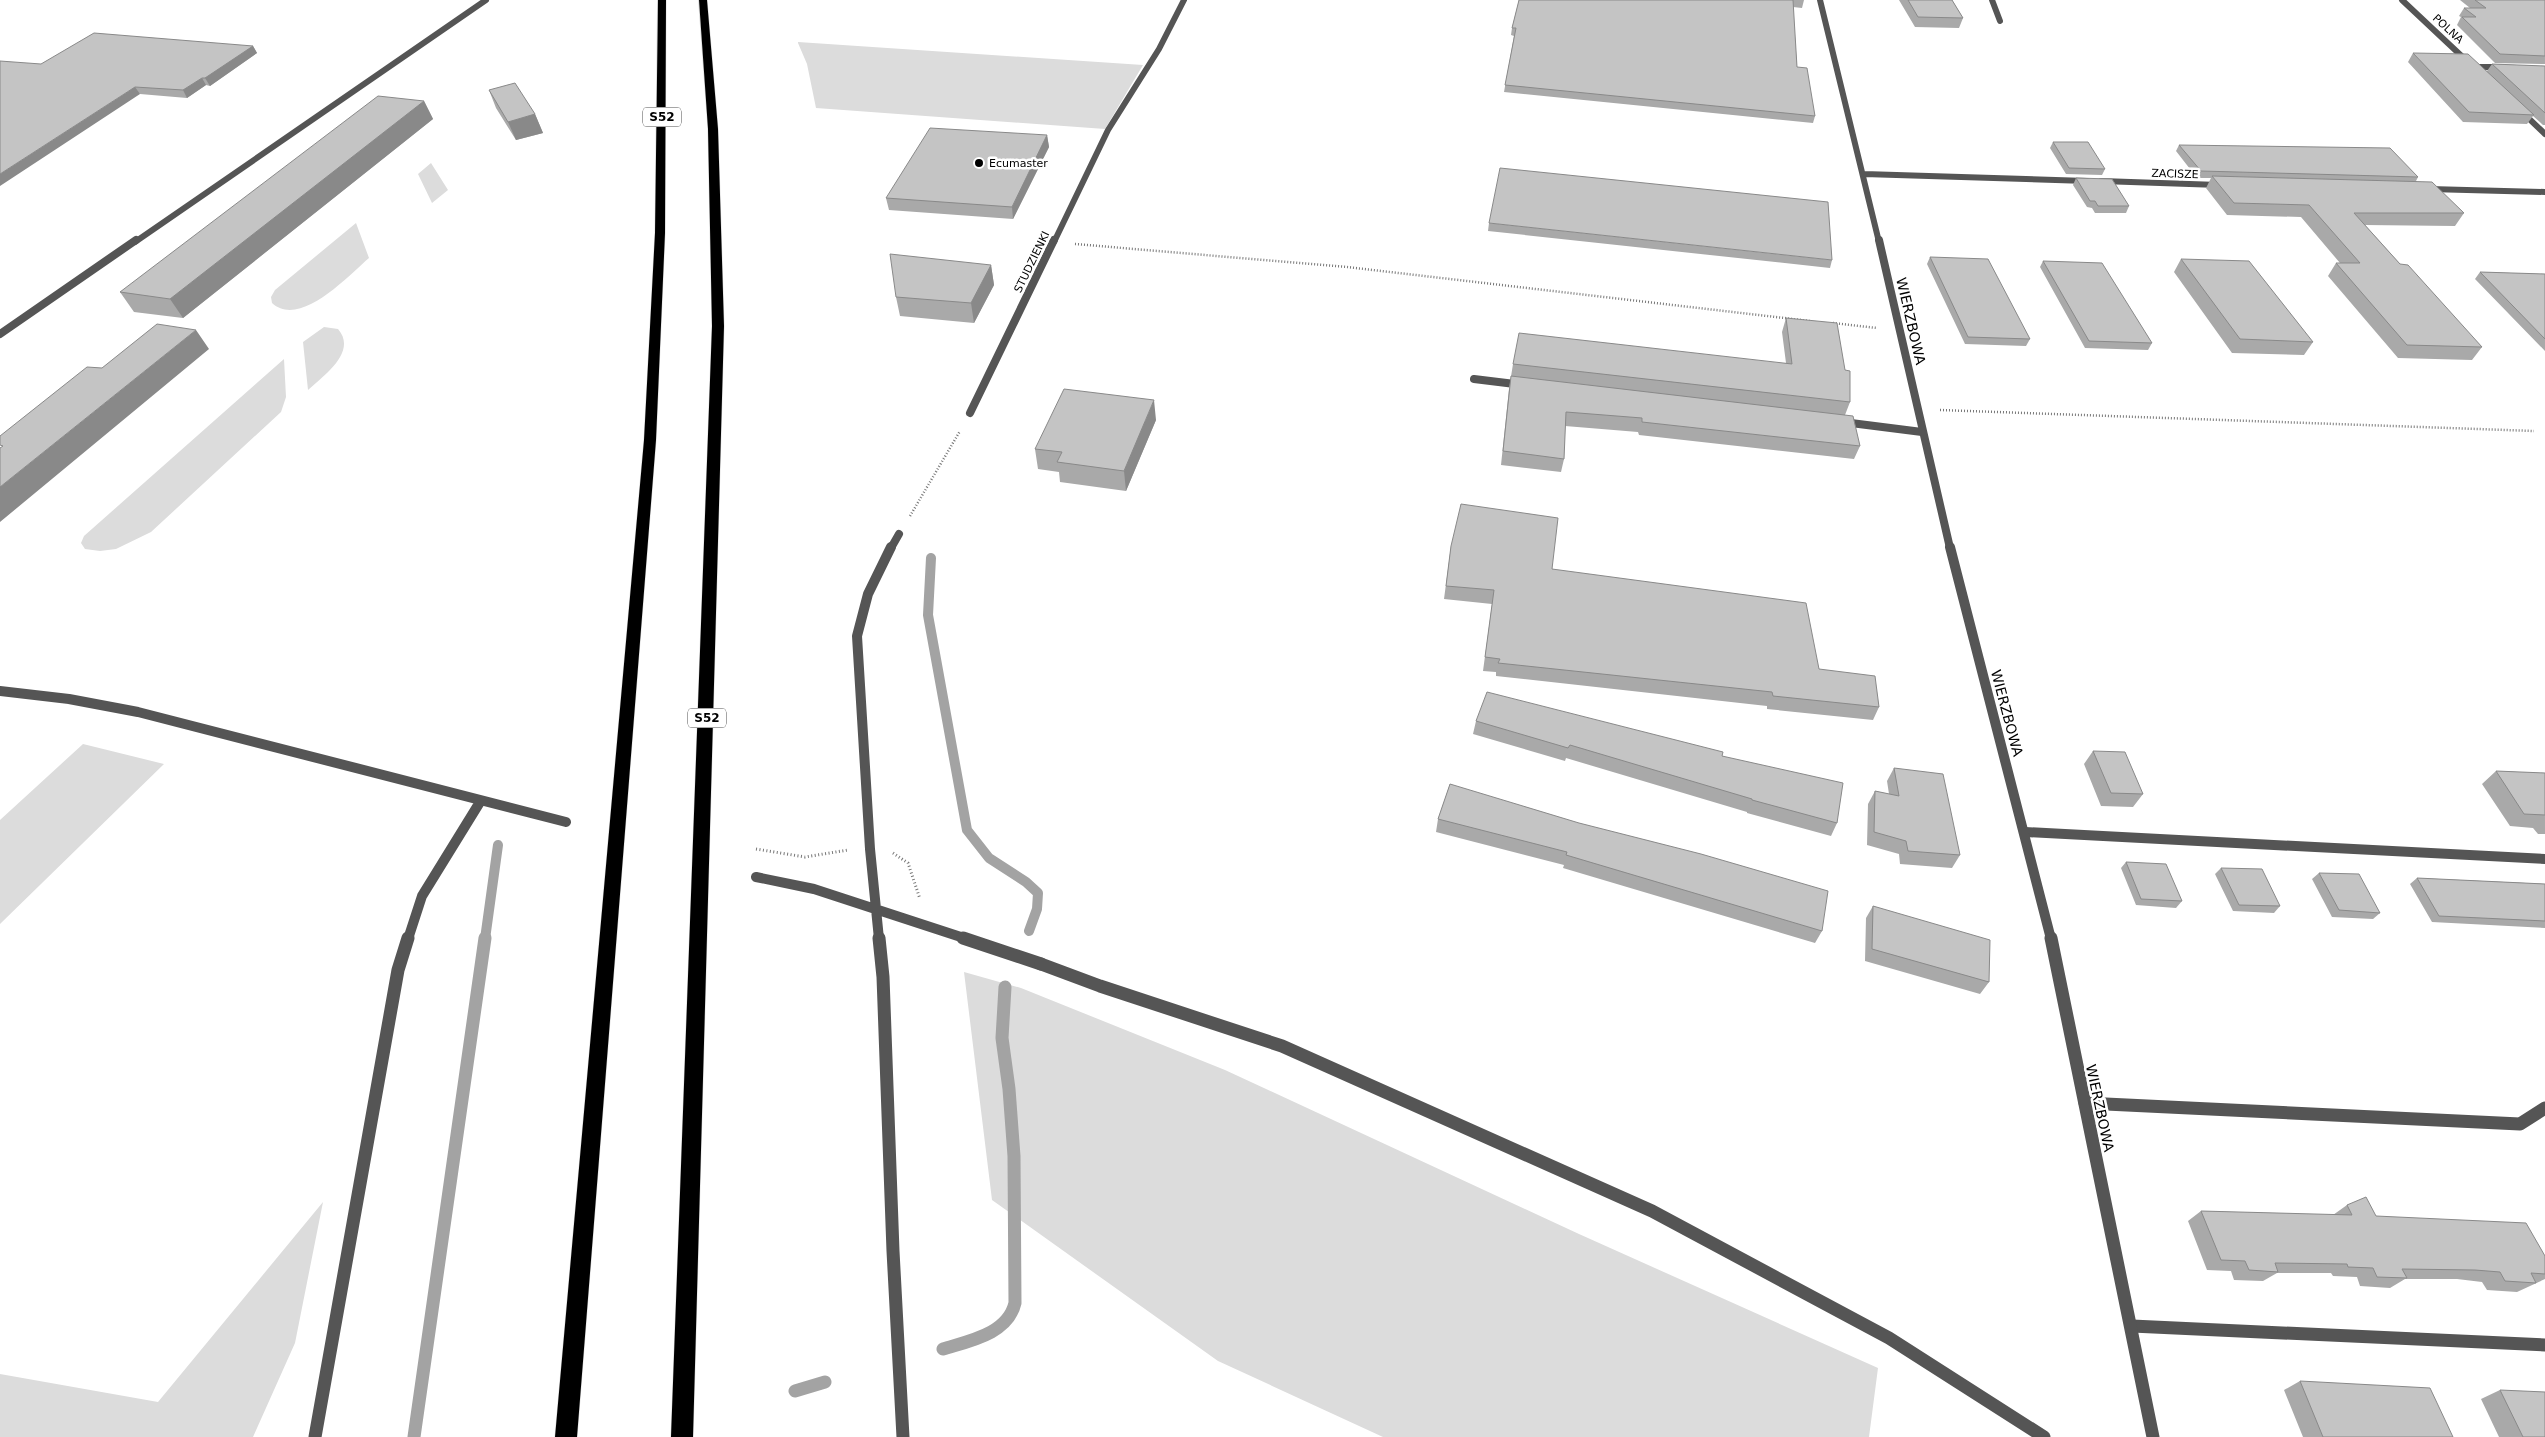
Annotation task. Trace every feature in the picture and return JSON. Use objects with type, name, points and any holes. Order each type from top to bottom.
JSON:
[{"type":"highway","name":"S52","points":[[566,1437],[650,440],[660,233],[662,0]]},
{"type":"highway","name":"S52","points":[[682,1437],[718,326],[712,129],[703,0]]},
{"type":"street","points":[[0,334],[486,0]]},
{"type":"street","name":"STUDZIENKI","points":[[970,413],[1108,130],[1135,90],[1184,0]]},
{"type":"street","name":"WIERZBOWA","points":[[1820,0],[1864,174],[1960,590],[2025,832],[2052,943],[2132,1326],[2153,1437]]},
{"type":"street","points":[[1992,0],[2000,21]]},
{"type":"street","name":"POLNA","points":[[2402,0],[2480,73]]},
{"type":"street","points":[[2473,67],[2509,68]]},
{"type":"street","points":[[2516,106],[2545,134]]},
{"type":"street","name":"ZACISZE","points":[[1864,174],[2223,185]]},
{"type":"street","points":[[2417,189],[2545,192]]},
{"type":"street","points":[[1474,379],[1533,386]]},
{"type":"street","points":[[1834,421],[1922,432]]},
{"type":"street","points":[[899,534],[871,583],[863,605],[857,636],[870,849],[883,977],[893,1251],[903,1437]]},
{"type":"street","points":[[0,691],[61,697],[176,721],[480,802],[566,822]]},
{"type":"street","points":[[314,1437],[398,970],[422,896],[480,802]]},
{"type":"street","points":[[2025,832],[2545,859]]},
{"type":"street","points":[[756,876],[814,889],[877,908],[925,927],[1041,964],[1100,986],[1282,1046],[1652,1211],[1889,1338],[2044,1437]]},
{"type":"street","points":[[2085,1102],[2520,1124],[2545,1108]]},
{"type":"street","points":[[2132,1326],[2545,1345]]},
{"type":"path","points":[[1052,242],[1347,267],[1812,321]]},
{"type":"path","points":[[1832,323],[1899,331]]},
{"type":"path","points":[[1917,410],[2534,431]]},
{"type":"path","points":[[899,534],[970,413]]},
{"type":"path","points":[[756,849],[800,857],[852,849]]},
{"type":"path","points":[[889,850],[908,863],[917,885],[925,927]]},
{"type":"shaded area","points":[[798,43],[1143,65],[1105,129],[816,108],[807,64]]},
{"type":"shaded area","points":[[431,163],[448,190],[432,203],[418,174]]},
{"type":"shaded area","points":[[356,223],[369,258],[337,287],[310,305],[296,309],[283,309],[272,303],[271,297],[275,290]]},
{"type":"shaded area","points":[[324,327],[338,329],[343,338],[344,346],[336,363],[308,390],[303,342]]},
{"type":"shaded area","points":[[284,359],[286,397],[281,412],[151,532],[116,549],[100,551],[85,549],[81,543],[84,536]]},
{"type":"shaded area","points":[[83,744],[164,764],[0,924],[0,820]]},
{"type":"shaded area","points":[[964,972],[1021,988],[1225,1070],[1579,1234],[1878,1368],[1869,1437],[1383,1437],[1218,1361],[992,1200]]},
{"type":"shaded area","points":[[323,1202],[295,1343],[253,1437],[0,1437],[0,1374],[158,1402]]},
{"type":"building","points":[[1519,0],[1793,0],[1797,67],[1807,68],[1815,116],[1505,85],[1516,28],[1512,28]]},
{"type":"building","points":[[1908,0],[1952,0],[1963,18],[1918,17]]},
{"type":"building","points":[[2475,0],[2545,0],[2545,56],[2500,54],[2462,17],[2476,17],[2464,8],[2486,8]]},
{"type":"building","points":[[94,33],[253,46],[205,78],[183,90],[135,87],[0,174],[0,61],[41,64]]},
{"type":"building","points":[[2413,53],[2468,54],[2534,115],[2469,112]]},
{"type":"building","points":[[2492,64],[2545,66],[2545,113]]},
{"type":"building","points":[[515,83],[535,114],[508,122],[489,90]]},
{"type":"building","points":[[378,96],[424,101],[170,299],[120,292]]},
{"type":"building","points":[[930,128],[1047,135],[1012,207],[886,198]]},
{"type":"building","points":[[2053,142],[2088,142],[2105,169],[2069,168]]},
{"type":"building","points":[[2179,145],[2390,148],[2418,177],[2201,171]]},
{"type":"building","points":[[1500,168],[1828,202],[1832,260],[1489,223]]},
{"type":"building","points":[[2212,176],[2432,182],[2464,213],[2354,213],[2400,264],[2408,265],[2482,347],[2407,345],[2336,263],[2360,263],[2309,205],[2234,203]]},
{"type":"building","points":[[2076,178],[2112,179],[2129,206],[2098,206],[2095,201],[2090,201]]},
{"type":"building","points":[[890,254],[991,265],[971,303],[896,297]]},
{"type":"building","points":[[1930,257],[1988,259],[2030,339],[1968,337]]},
{"type":"building","points":[[2181,259],[2249,261],[2313,342],[2240,339]]},
{"type":"building","points":[[2043,261],[2102,263],[2152,343],[2089,341]]},
{"type":"building","points":[[2480,272],[2545,274],[2545,339]]},
{"type":"building","points":[[1786,318],[1837,323],[1845,370],[1850,371],[1850,402],[1513,364],[1519,333],[1792,364]]},
{"type":"building","points":[[157,324],[196,330],[0,487],[0,448],[3,446],[0,445],[0,436],[87,367],[102,368]]},
{"type":"building","points":[[1511,376],[1853,416],[1860,446],[1642,422],[1642,418],[1566,412],[1564,459],[1503,451]]},
{"type":"building","points":[[1064,389],[1154,400],[1124,471],[1057,462],[1062,452],[1035,449]]},
{"type":"building","points":[[1461,504],[1558,518],[1552,569],[1806,603],[1819,669],[1875,676],[1879,707],[1773,696],[1772,692],[1498,663],[1500,659],[1485,657],[1494,590],[1446,586],[1451,546]]},
{"type":"building","points":[[1487,692],[1723,752],[1722,756],[1843,783],[1837,823],[1752,800],[1570,745],[1568,748],[1476,721]]},
{"type":"building","points":[[2093,751],[2125,752],[2143,794],[2111,793]]},
{"type":"building","points":[[1894,768],[1943,774],[1960,855],[1908,851],[1906,841],[1874,832],[1875,791],[1899,796]]},
{"type":"building","points":[[2496,771],[2545,773],[2545,815],[2524,814]]},
{"type":"building","points":[[1450,784],[1579,823],[1701,854],[1828,891],[1822,931],[1566,855],[1567,852],[1438,819]]},
{"type":"building","points":[[2126,862],[2166,864],[2182,901],[2141,899]]},
{"type":"building","points":[[2221,868],[2262,869],[2280,906],[2239,905]]},
{"type":"building","points":[[2319,873],[2359,874],[2380,913],[2339,910]]},
{"type":"building","points":[[2417,878],[2545,884],[2545,921],[2439,916]]},
{"type":"building","points":[[1873,906],[1990,940],[1989,982],[1872,949]]},
{"type":"building","points":[[2366,1197],[2376,1216],[2526,1223],[2545,1256],[2545,1274],[2531,1273],[2536,1283],[2505,1281],[2500,1272],[2475,1270],[2402,1269],[2407,1278],[2377,1277],[2373,1268],[2348,1267],[2347,1264],[2275,1263],[2278,1272],[2249,1270],[2245,1261],[2221,1260],[2201,1211],[2352,1215],[2347,1205]]},
{"type":"building","points":[[2300,1381],[2430,1388],[2453,1437],[2323,1437]]},
{"type":"building","points":[[2500,1390],[2545,1392],[2545,1437],[2523,1437]]},
{"type":"waterway","points":[[931,558],[928,615],[967,830],[989,858],[1026,882],[1038,893],[1037,909],[1029,931]]},
{"type":"waterway","points":[[485,939],[498,845]]},
{"type":"waterway","points":[[414,1437],[485,938]]},
{"type":"waterway","points":[[943,1349],[986,1335],[996,1329],[1011,1314],[1015,1303],[1014,1156],[1009,1089],[1002,1038],[1005,987]]},
{"type":"waterway","points":[[795,1391],[825,1382]]},
{"type":"place","name":"Ecumaster","points":[[979,163]]}]
